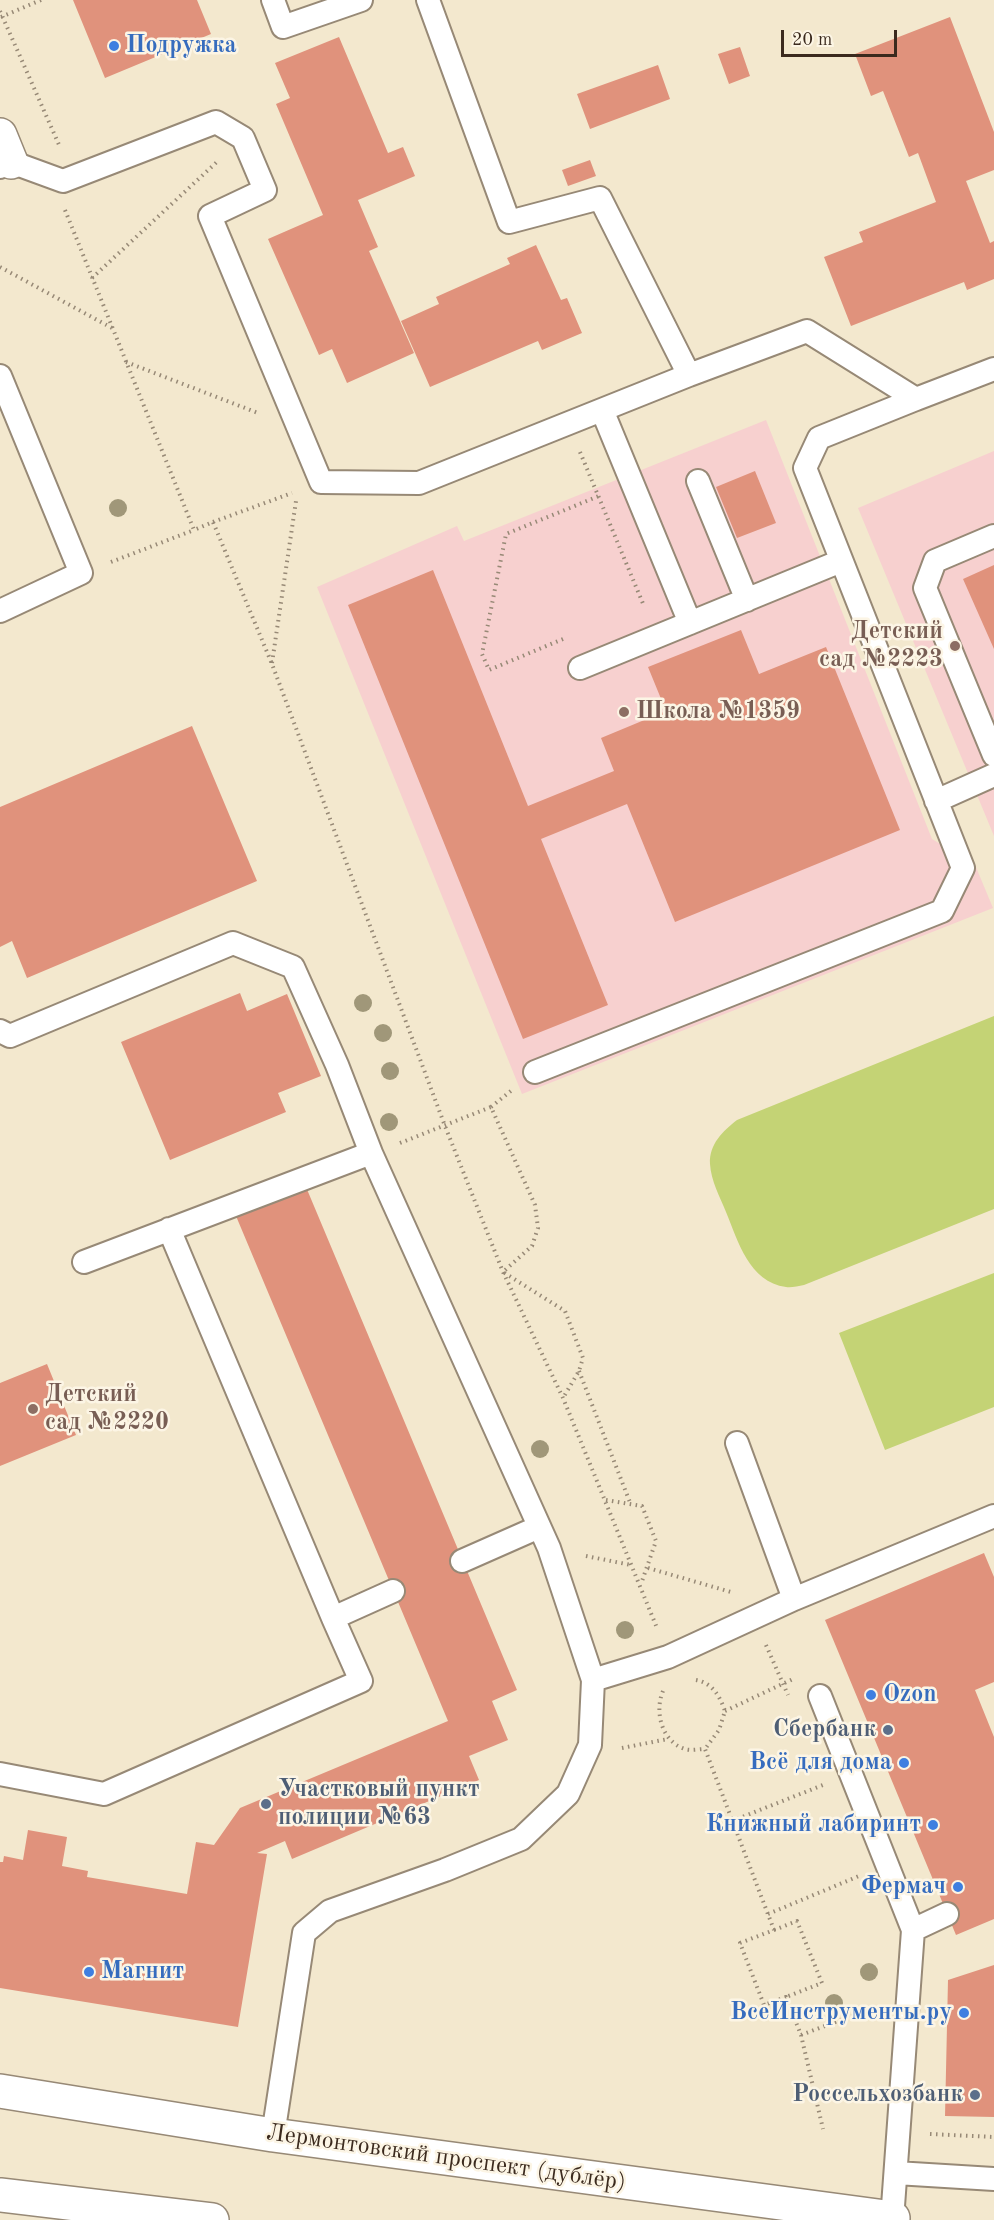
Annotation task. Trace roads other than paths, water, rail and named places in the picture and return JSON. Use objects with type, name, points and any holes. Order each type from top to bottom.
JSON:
[{"type":"street","name":"Лермонтовский проспект (дублёр)","points":[[0,2091],[273,2135],[892,2219]]},
{"type":"street","points":[[0,2195],[212,2220]]},
{"type":"lane","points":[[273,0],[283,27],[361,0]]},
{"type":"lane","points":[[429,0],[509,222],[600,198],[689,375]]},
{"type":"lane","points":[[4,154],[63,181],[216,122],[243,138],[265,190],[210,216],[321,482],[419,483],[807,330],[916,399]]},
{"type":"lane","points":[[535,1072],[942,911],[963,868],[805,468],[819,438],[994,369]]},
{"type":"lane","points":[[0,376],[81,573],[0,611]]},
{"type":"lane","points":[[602,410],[690,623]]},
{"type":"lane","points":[[698,481],[747,600]]},
{"type":"lane","points":[[994,536],[935,561],[925,588],[994,755]]},
{"type":"lane","points":[[580,668],[841,561]]},
{"type":"lane","points":[[936,801],[994,775]]},
{"type":"lane","points":[[0,1031],[10,1036],[233,943],[293,967],[371,1153],[549,1548],[593,1680],[590,1745],[568,1794],[521,1839],[445,1870],[330,1911],[304,1933],[273,2135]]},
{"type":"lane","points":[[84,1262],[371,1153]]},
{"type":"lane","points":[[0,1774],[104,1794],[361,1681],[169,1229]]},
{"type":"lane","points":[[737,1443],[794,1599]]},
{"type":"lane","points":[[593,1680],[668,1657],[794,1599],[994,1516]]},
{"type":"lane","points":[[462,1561],[539,1527]]},
{"type":"lane","points":[[333,1618],[393,1591]]},
{"type":"lane","points":[[820,1696],[913,1930],[892,2219]]},
{"type":"lane","points":[[913,1930],[947,1914]]},
{"type":"lane","points":[[896,2173],[994,2179]]},
{"type":"place","name":"Подружка","points":[[114,46]]},
{"type":"place","name":"Детский сад №2223","points":[[955,646]]},
{"type":"place","name":"Школа №1359","points":[[624,712]]},
{"type":"place","name":"Детский сад №2220","points":[[33,1409]]},
{"type":"place","name":"Ozon","points":[[871,1695]]},
{"type":"place","name":"Сбербанк","points":[[888,1730]]},
{"type":"place","name":"Всё для дома","points":[[904,1763]]},
{"type":"place","name":"Участковый пункт полиции №63","points":[[266,1804]]},
{"type":"place","name":"Книжный лабиринт","points":[[933,1825]]},
{"type":"place","name":"Фермач","points":[[958,1887]]},
{"type":"place","name":"Магнит","points":[[89,1972]]},
{"type":"place","name":"ВсеИнструменты.ру","points":[[964,2013]]},
{"type":"place","name":"Россельхозбанк","points":[[975,2095]]}]
